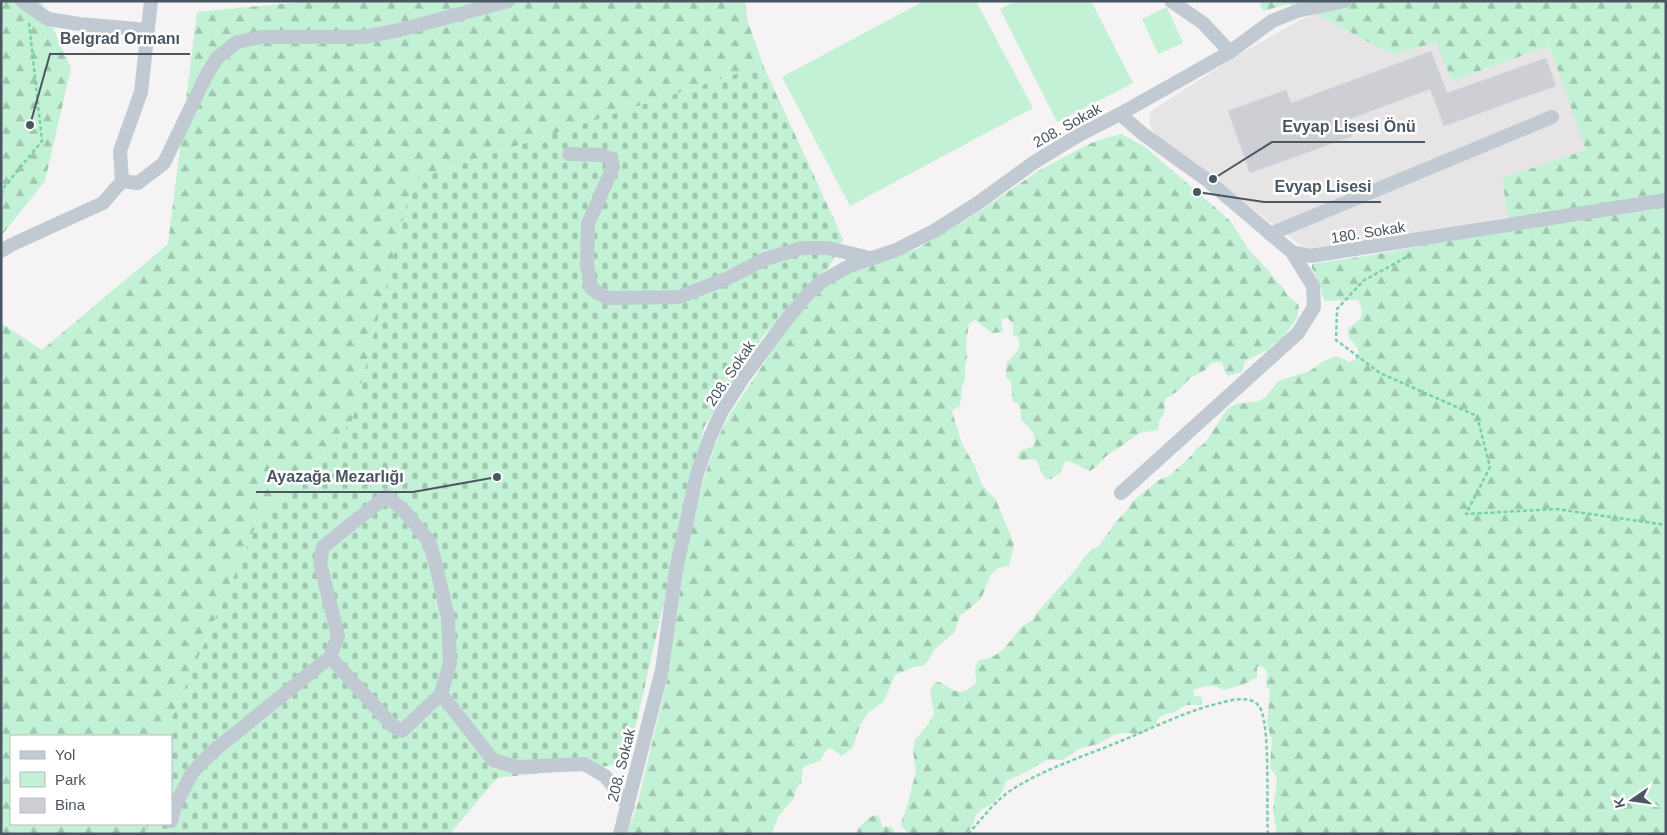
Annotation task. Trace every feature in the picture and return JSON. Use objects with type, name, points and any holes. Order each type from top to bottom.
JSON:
[{"type":"street","points":[[22,1],[48,18],[79,24],[148,30]]},
{"type":"street","points":[[1,251],[103,203],[122,181],[120,151],[141,92],[151,1]]},
{"type":"street","points":[[122,181],[138,183],[164,163],[206,76],[217,58],[237,42],[262,37],[363,37],[400,30],[508,1]]},
{"type":"street","points":[[1171,1],[1203,23],[1230,52]]},
{"type":"street","name":"208. Sokak","points":[[620,834],[662,670],[679,551],[697,474],[710,437],[722,412],[743,378],[807,294],[821,282],[849,266],[904,247],[934,232],[1079,135],[1230,52],[1272,21],[1297,11],[1345,1]]},
{"type":"street","points":[[1120,114],[1207,180],[1292,252],[1313,286],[1314,307],[1298,333],[1121,493]]},
{"type":"street","points":[[1270,234],[1552,118]]},
{"type":"street","points":[[569,154],[602,154],[611,159],[613,167],[588,224],[587,232],[587,265],[591,288],[607,298],[679,297],[726,279],[765,259],[802,248],[828,248],[870,258]]},
{"type":"street","name":"180. Sokak","points":[[1292,252],[1311,256],[1666,200]]},
{"type":"street","points":[[172,818],[175,806],[192,772],[204,759],[330,657],[338,636],[320,563],[323,547],[387,496],[405,512],[429,541],[437,569],[448,618],[450,663],[441,694],[402,731],[392,725],[330,657]]},
{"type":"street","points":[[441,694],[493,760],[516,767],[584,764],[605,776],[628,806]]},
{"type":"path","points":[[1,194],[5,186],[42,141],[30,26],[26,18]]},
{"type":"path","points":[[1408,242],[1410,255],[1363,281],[1337,309],[1336,340],[1380,373],[1477,416],[1490,467],[1466,514],[1556,508],[1666,525]]},
{"type":"path","points":[[968,834],[997,801],[1013,789],[1038,776],[1191,712],[1220,703],[1253,700],[1259,706],[1262,714],[1266,741],[1268,834]]},
{"type":"shaded area","points":[[1316,14],[1393,55],[1436,41],[1453,81],[1549,46],[1587,150],[1502,178],[1508,217],[1321,248],[1310,249],[1300,245],[1155,134],[1149,119],[1151,111],[1230,60],[1302,19]]},
{"type":"green space","points":[[1,1],[41,1],[71,68],[45,181],[1,236]]},
{"type":"green space","points":[[312,1],[745,1],[748,22],[763,65],[413,180],[352,421],[255,528],[164,735],[10,735],[10,825],[147,825],[145,834],[1,834],[1,323],[42,350],[168,244],[197,12]]},
{"type":"green space","points":[[924,1],[976,1],[1033,108],[850,206],[782,77]]},
{"type":"green space","points":[[1016,1],[1091,1],[1133,83],[1057,122],[1000,9]]},
{"type":"green space","points":[[1260,1],[1666,1],[1666,834],[1277,834],[1273,810],[1277,782],[1276,776],[1270,768],[1272,740],[1267,725],[1270,691],[1266,686],[1267,671],[1261,665],[1257,667],[1257,677],[1249,682],[1222,690],[1212,686],[1193,690],[1194,696],[1201,697],[1202,705],[1186,705],[1175,712],[1165,714],[1158,719],[1156,725],[1141,734],[1124,733],[1114,735],[1098,744],[1081,748],[1063,760],[1047,760],[1006,781],[999,797],[979,812],[975,817],[972,827],[965,834],[910,834],[902,827],[901,823],[916,772],[913,751],[915,740],[934,714],[930,690],[936,681],[960,692],[976,683],[975,668],[979,660],[990,658],[998,653],[1020,628],[1032,621],[1082,560],[1092,549],[1098,547],[1132,502],[1159,480],[1169,476],[1197,448],[1205,443],[1227,409],[1236,404],[1258,401],[1265,398],[1278,381],[1310,371],[1322,362],[1336,356],[1350,362],[1355,360],[1358,355],[1358,349],[1348,336],[1348,328],[1361,317],[1362,310],[1358,300],[1325,301],[1312,264],[1510,230],[1502,178],[1586,150],[1549,46],[1452,81],[1436,42],[1393,55],[1316,14],[1288,4],[1264,11],[1261,8]]},
{"type":"green space","points":[[1167,7],[1183,43],[1158,54],[1142,19]]},
{"type":"green space","points":[[763,65],[843,239],[830,266],[764,335],[704,427],[627,764],[497,778],[450,834],[145,834],[147,825],[172,825],[172,735],[164,735],[255,528],[352,421],[413,180]]},
{"type":"green space","points":[[1121,134],[1145,147],[1231,222],[1249,250],[1282,286],[1287,295],[1298,304],[1297,318],[1282,339],[1268,350],[1245,361],[1242,372],[1228,376],[1222,363],[1217,362],[1211,363],[1204,371],[1190,378],[1178,391],[1165,399],[1164,414],[1159,421],[1158,430],[1139,433],[1106,456],[1090,471],[1065,461],[1060,473],[1051,479],[1044,477],[1035,459],[1021,460],[1017,457],[1020,451],[1034,446],[1035,438],[1032,431],[1021,420],[1021,411],[1018,403],[1013,402],[1011,382],[1006,377],[1006,363],[1015,355],[1019,348],[1018,337],[1013,336],[1013,324],[1008,318],[1001,319],[1003,332],[992,333],[975,320],[969,324],[966,342],[965,379],[962,386],[960,406],[952,411],[962,444],[975,466],[982,485],[996,500],[1014,544],[1009,566],[998,568],[990,576],[981,599],[960,616],[954,633],[934,650],[923,666],[916,666],[895,675],[884,701],[869,712],[860,725],[853,747],[842,756],[832,749],[827,749],[820,761],[803,768],[801,783],[796,789],[794,798],[778,817],[772,834],[627,834],[637,806],[669,672],[685,555],[705,475],[717,440],[729,416],[792,321],[824,288],[851,271],[917,249],[983,209],[1038,171],[1089,144]]},
{"type":"green space","points":[[875,815],[880,817],[882,827],[890,826],[895,834],[856,834],[869,818]]},
{"type":"building","points":[[1431,51],[1447,93],[1546,58],[1556,86],[1444,126],[1430,89],[1347,120],[1353,136],[1250,173],[1228,111],[1286,90],[1291,103]]},
{"type":"place","name":"Belgrad Ormanı","points":[[30,125]]},
{"type":"place","name":"Evyap Lisesi Önü","points":[[1213,179]]},
{"type":"place","name":"Evyap Lisesi","points":[[1197,192]]},
{"type":"place","name":"Ayazağa Mezarlığı","points":[[497,477]]}]
